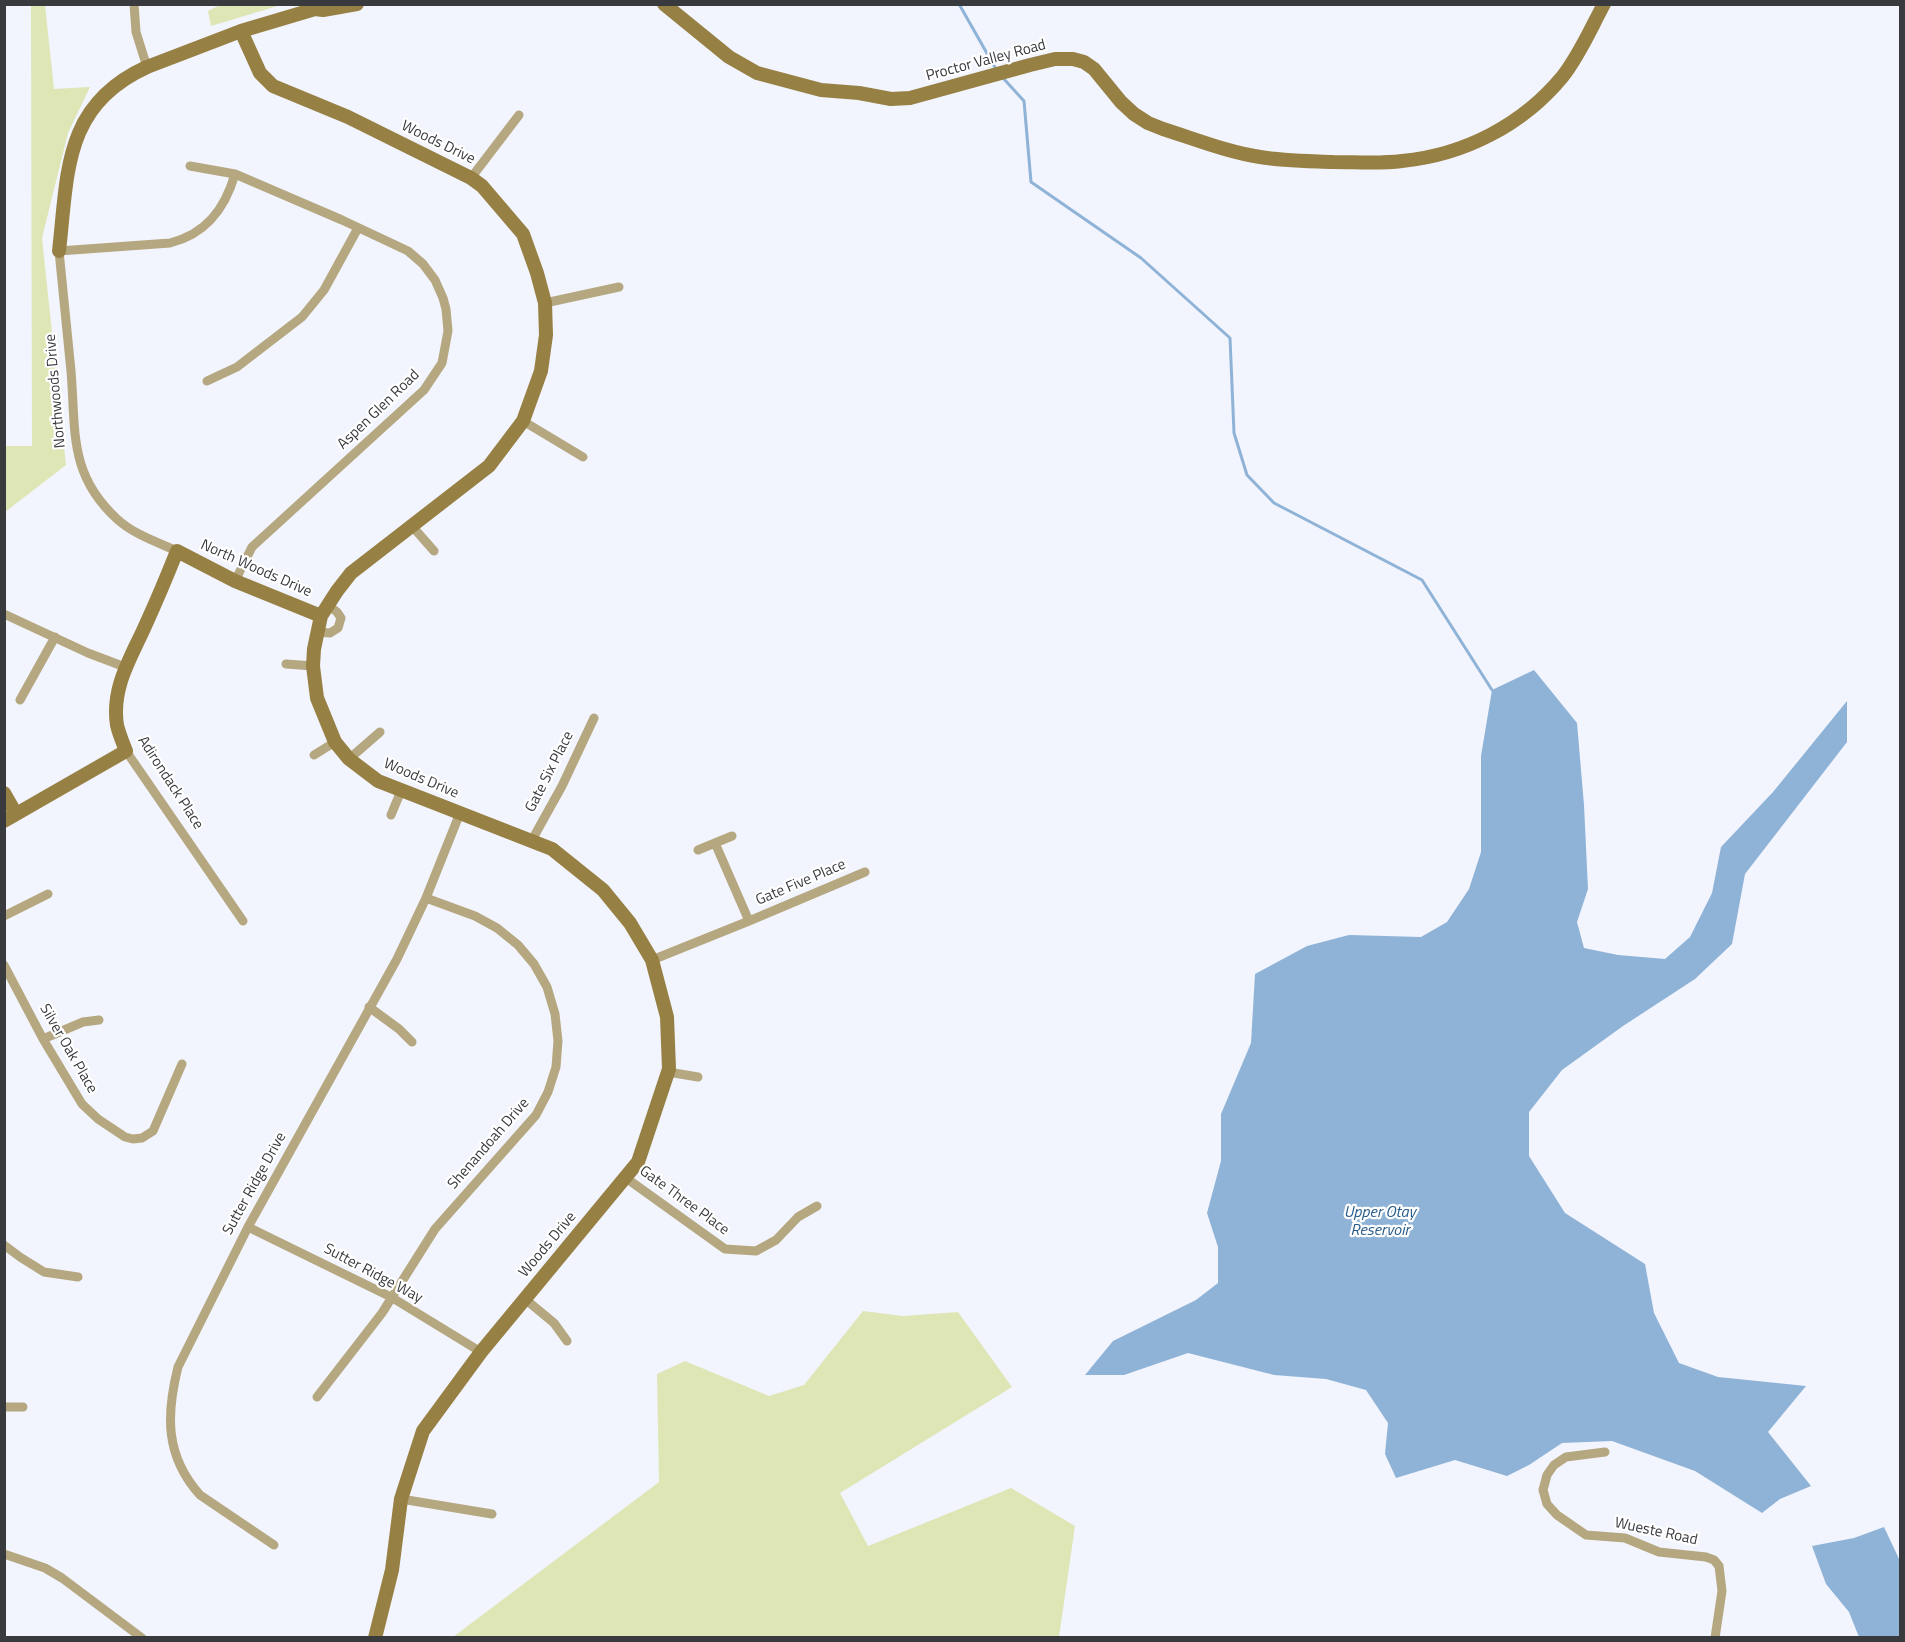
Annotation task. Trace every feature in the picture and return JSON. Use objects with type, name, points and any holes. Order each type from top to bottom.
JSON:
[{"type":"street","points":[[134,4],[136,32],[147,67]]},
{"type":"street","points":[[235,174],[231,190],[215,216],[202,229],[187,238],[170,243],[60,251],[73,145],[95,105],[113,86],[147,67],[241,31],[316,7],[323,10],[357,4]]},
{"type":"street","name":"Proctor Valley Road","points":[[664,4],[746,68],[769,77],[821,90],[859,93],[891,99],[910,98],[1030,65],[1055,59],[1073,58],[1094,69],[1134,114],[1163,129],[1259,157],[1378,163],[1413,160],[1450,152],[1492,135],[1520,117],[1562,76],[1575,58],[1604,4]]},
{"type":"street","name":"Woods Drive","points":[[241,31],[260,73],[273,86],[348,117],[471,178],[482,186],[523,234],[545,303],[546,335],[541,371],[523,421],[489,466],[351,573],[324,610],[317,632],[313,666],[317,698],[335,742],[349,759],[378,781],[552,849],[603,890],[630,923],[652,960],[667,1017],[668,1072],[638,1162],[481,1352],[423,1431],[401,1499],[392,1570],[375,1638]]},
{"type":"street","points":[[471,178],[519,115]]},
{"type":"street","name":"Aspen Glen Road","points":[[190,166],[235,174],[408,251],[423,264],[435,280],[443,298],[448,320],[447,342],[442,363],[424,390],[252,547],[235,581]]},
{"type":"street","points":[[207,381],[237,367],[302,317],[324,290],[358,228]]},
{"type":"street","name":"Northwoods Drive","points":[[60,251],[75,442],[81,467],[100,500],[127,528],[177,551]]},
{"type":"street","points":[[545,303],[619,287]]},
{"type":"street","points":[[523,421],[583,457]]},
{"type":"street","points":[[412,526],[434,551]]},
{"type":"street","name":"North Woods Drive","points":[[177,551],[235,581],[324,610]]},
{"type":"street","name":"Adirondack Place","points":[[177,551],[125,667],[117,699],[117,726],[126,751],[243,921]]},
{"type":"street","points":[[317,632],[330,633],[338,628],[341,618],[337,612],[324,610]]},
{"type":"street","points":[[4,614],[88,653],[125,667]]},
{"type":"street","points":[[20,700],[55,637]]},
{"type":"street","points":[[286,664],[313,666]]},
{"type":"street","name":"Gate Six Place","points":[[532,840],[562,786],[594,718]]},
{"type":"street","points":[[349,759],[380,732]]},
{"type":"street","points":[[314,755],[335,742]]},
{"type":"street","points":[[4,793],[10,817],[126,751]]},
{"type":"street","points":[[391,815],[401,791]]},
{"type":"street","name":"Sutter Ridge Drive","points":[[274,1545],[194,1489],[177,1457],[170,1428],[170,1402],[178,1367],[248,1227],[397,959],[426,898],[460,813]]},
{"type":"street","points":[[698,850],[732,836]]},
{"type":"street","name":"Gate Five Place","points":[[715,843],[749,921]]},
{"type":"street","name":"Gate Five Place","points":[[652,960],[865,872]]},
{"type":"street","points":[[4,916],[48,894]]},
{"type":"street","name":"Shenandoah Drive","points":[[317,1397],[382,1313],[435,1229],[536,1115],[551,1086],[558,1054],[558,1028],[552,1000],[540,975],[526,954],[508,936],[486,922],[426,898]]},
{"type":"street","name":"Silver Oak Place","points":[[4,965],[43,1039],[82,1104],[98,1119],[129,1138],[142,1138],[153,1131],[182,1064]]},
{"type":"street","points":[[369,1007],[399,1029],[412,1042]]},
{"type":"street","points":[[43,1039],[83,1022],[99,1020]]},
{"type":"street","points":[[668,1072],[698,1077]]},
{"type":"street","name":"Gate Three Place","points":[[626,1178],[725,1249],[756,1251],[776,1240],[798,1217],[817,1206]]},
{"type":"street","name":"Sutter Ridge Way","points":[[248,1227],[391,1297],[481,1352]]},
{"type":"street","points":[[4,1245],[44,1272],[78,1277]]},
{"type":"street","points":[[525,1299],[554,1323],[567,1341]]},
{"type":"street","points":[[4,1407],[23,1407]]},
{"type":"street","name":"Wueste Road","points":[[1605,1452],[1566,1457],[1554,1465],[1547,1475],[1543,1490],[1550,1508],[1586,1535],[1619,1537],[1659,1552],[1706,1557],[1714,1560],[1719,1566],[1722,1591],[1715,1638]]},
{"type":"street","points":[[401,1499],[492,1514]]},
{"type":"street","points":[[4,1554],[45,1568],[62,1578],[142,1638]]},
{"type":"green space","points":[[222,4],[281,5],[211,26],[208,11]]},
{"type":"green space","points":[[31,5],[45,5],[54,89],[90,87],[68,133],[42,238],[66,465],[5,512],[5,446],[32,446]]},
{"type":"green space","points":[[863,1311],[903,1316],[958,1312],[1012,1387],[840,1493],[868,1546],[1011,1488],[1075,1526],[1059,1637],[453,1637],[659,1482],[657,1374],[685,1361],[769,1396],[804,1385]]},
{"type":"water","name":"Upper Otay Reservoir","points":[[1534,670],[1577,723],[1588,889],[1577,922],[1584,948],[1618,955],[1665,959],[1690,937],[1712,893],[1721,847],[1773,792],[1847,701],[1847,742],[1745,874],[1732,944],[1695,979],[1623,1026],[1562,1070],[1529,1112],[1529,1156],[1565,1213],[1645,1264],[1654,1313],[1679,1363],[1718,1377],[1806,1386],[1768,1432],[1811,1486],[1780,1499],[1762,1513],[1695,1471],[1612,1441],[1562,1443],[1529,1465],[1507,1476],[1455,1460],[1396,1478],[1385,1454],[1388,1423],[1366,1390],[1326,1379],[1274,1375],[1188,1353],[1124,1375],[1085,1375],[1113,1341],[1196,1300],[1218,1283],[1218,1247],[1207,1213],[1221,1161],[1221,1114],[1251,1043],[1255,974],[1307,946],[1349,935],[1421,937],[1447,922],[1469,889],[1481,852],[1481,756],[1492,690]]},
{"type":"water","points":[[1884,1527],[1900,1561],[1900,1637],[1859,1637],[1849,1612],[1826,1584],[1812,1546],[1854,1538]]},
{"type":"waterway","points":[[959,4],[997,71]]},
{"type":"waterway","points":[[1003,78],[1024,101],[1031,182],[1141,258],[1230,338],[1234,433],[1247,475],[1274,503],[1422,580],[1492,690]]}]
